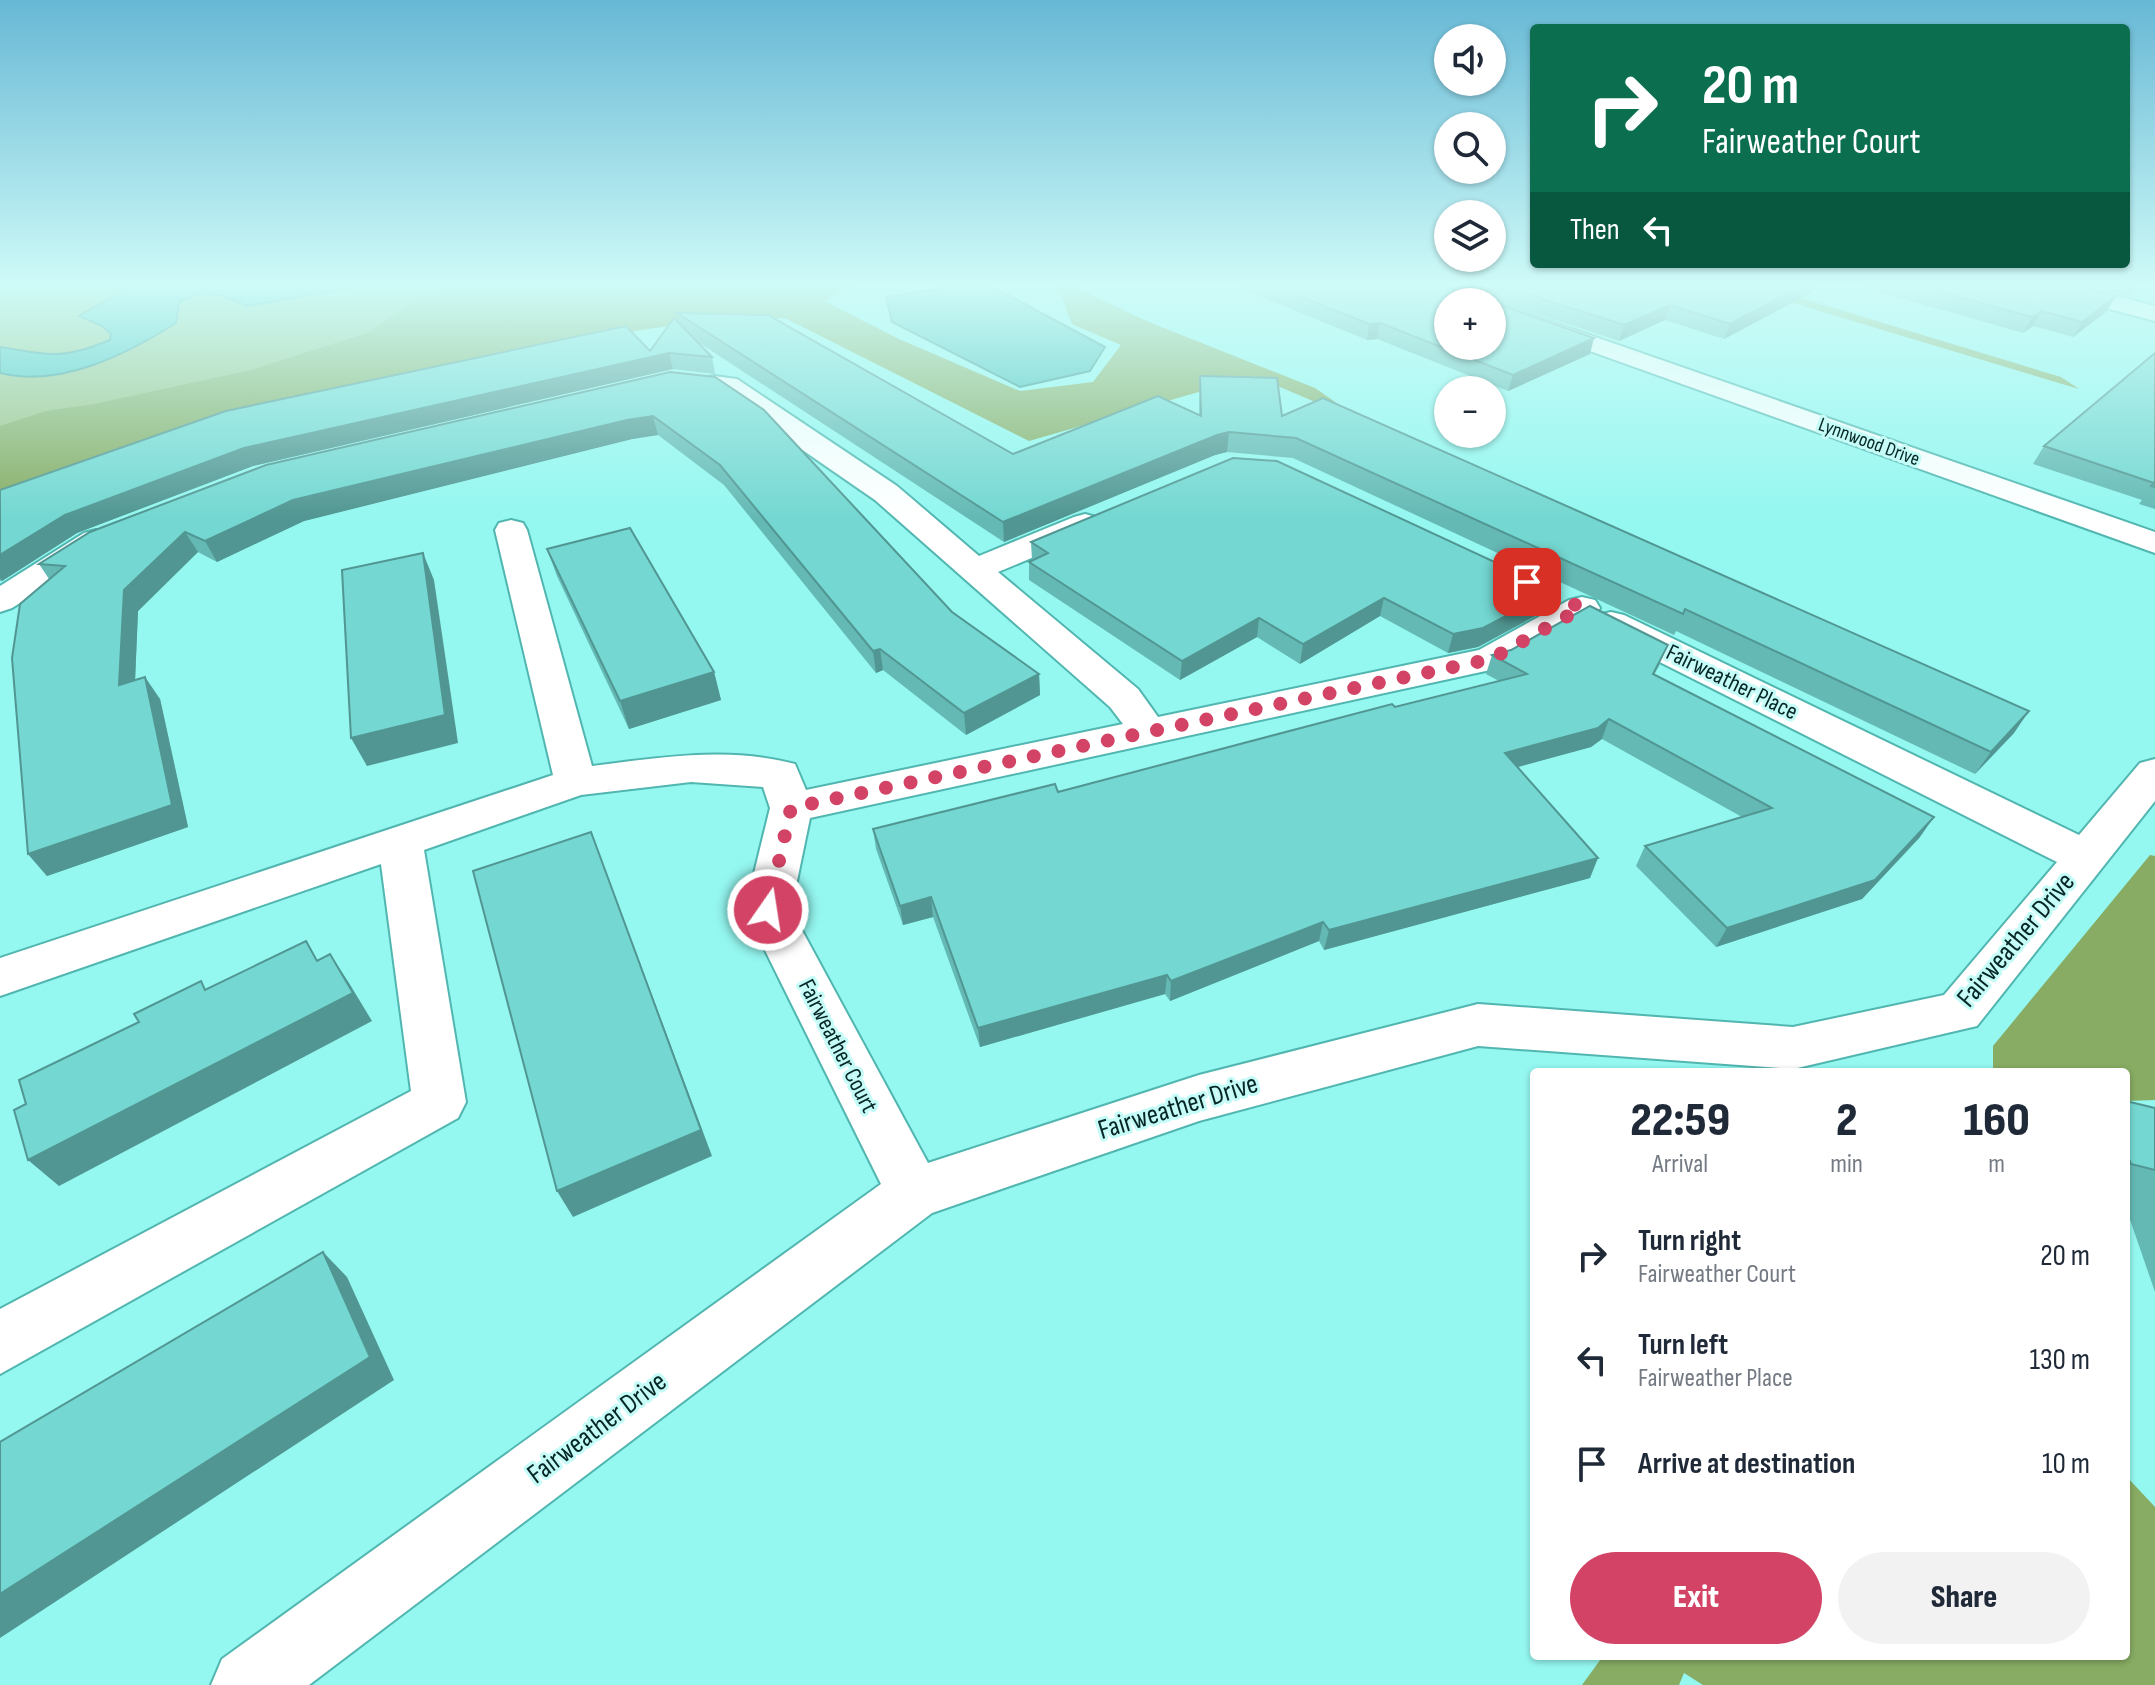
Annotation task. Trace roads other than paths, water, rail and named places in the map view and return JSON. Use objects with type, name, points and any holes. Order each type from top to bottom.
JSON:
[{"type":"street","name":"Lynnwood Drive","points":[[1643,362],[2155,543]]},
{"type":"street","points":[[687,382],[727,385],[886,493],[1124,698],[1148,732]]},
{"type":"street","points":[[974,570],[1115,511]]},
{"type":"street","points":[[511,530],[576,782]]},
{"type":"street","points":[[0,601],[90,543],[119,531]]},
{"type":"street","name":"Fairweather Place","points":[[1539,588],[2086,857]]},
{"type":"street","points":[[0,977],[400,839],[576,782],[691,768],[780,774],[791,808],[1491,659],[1582,608]]},
{"type":"street","name":"Fairweather Drive","points":[[248,1685],[914,1193],[1199,1098],[1478,1025],[1793,1048],[1959,1012],[2155,773]]},
{"type":"street","name":"Fairweather Court","points":[[791,808],[768,910],[914,1193]]},
{"type":"street","points":[[0,1343],[439,1102],[400,839]]},
{"type":"water","points":[[0,362],[101,362],[46,376],[0,373]]},
{"type":"water","points":[[970,362],[1096,362],[1090,371],[1020,387]]}]
